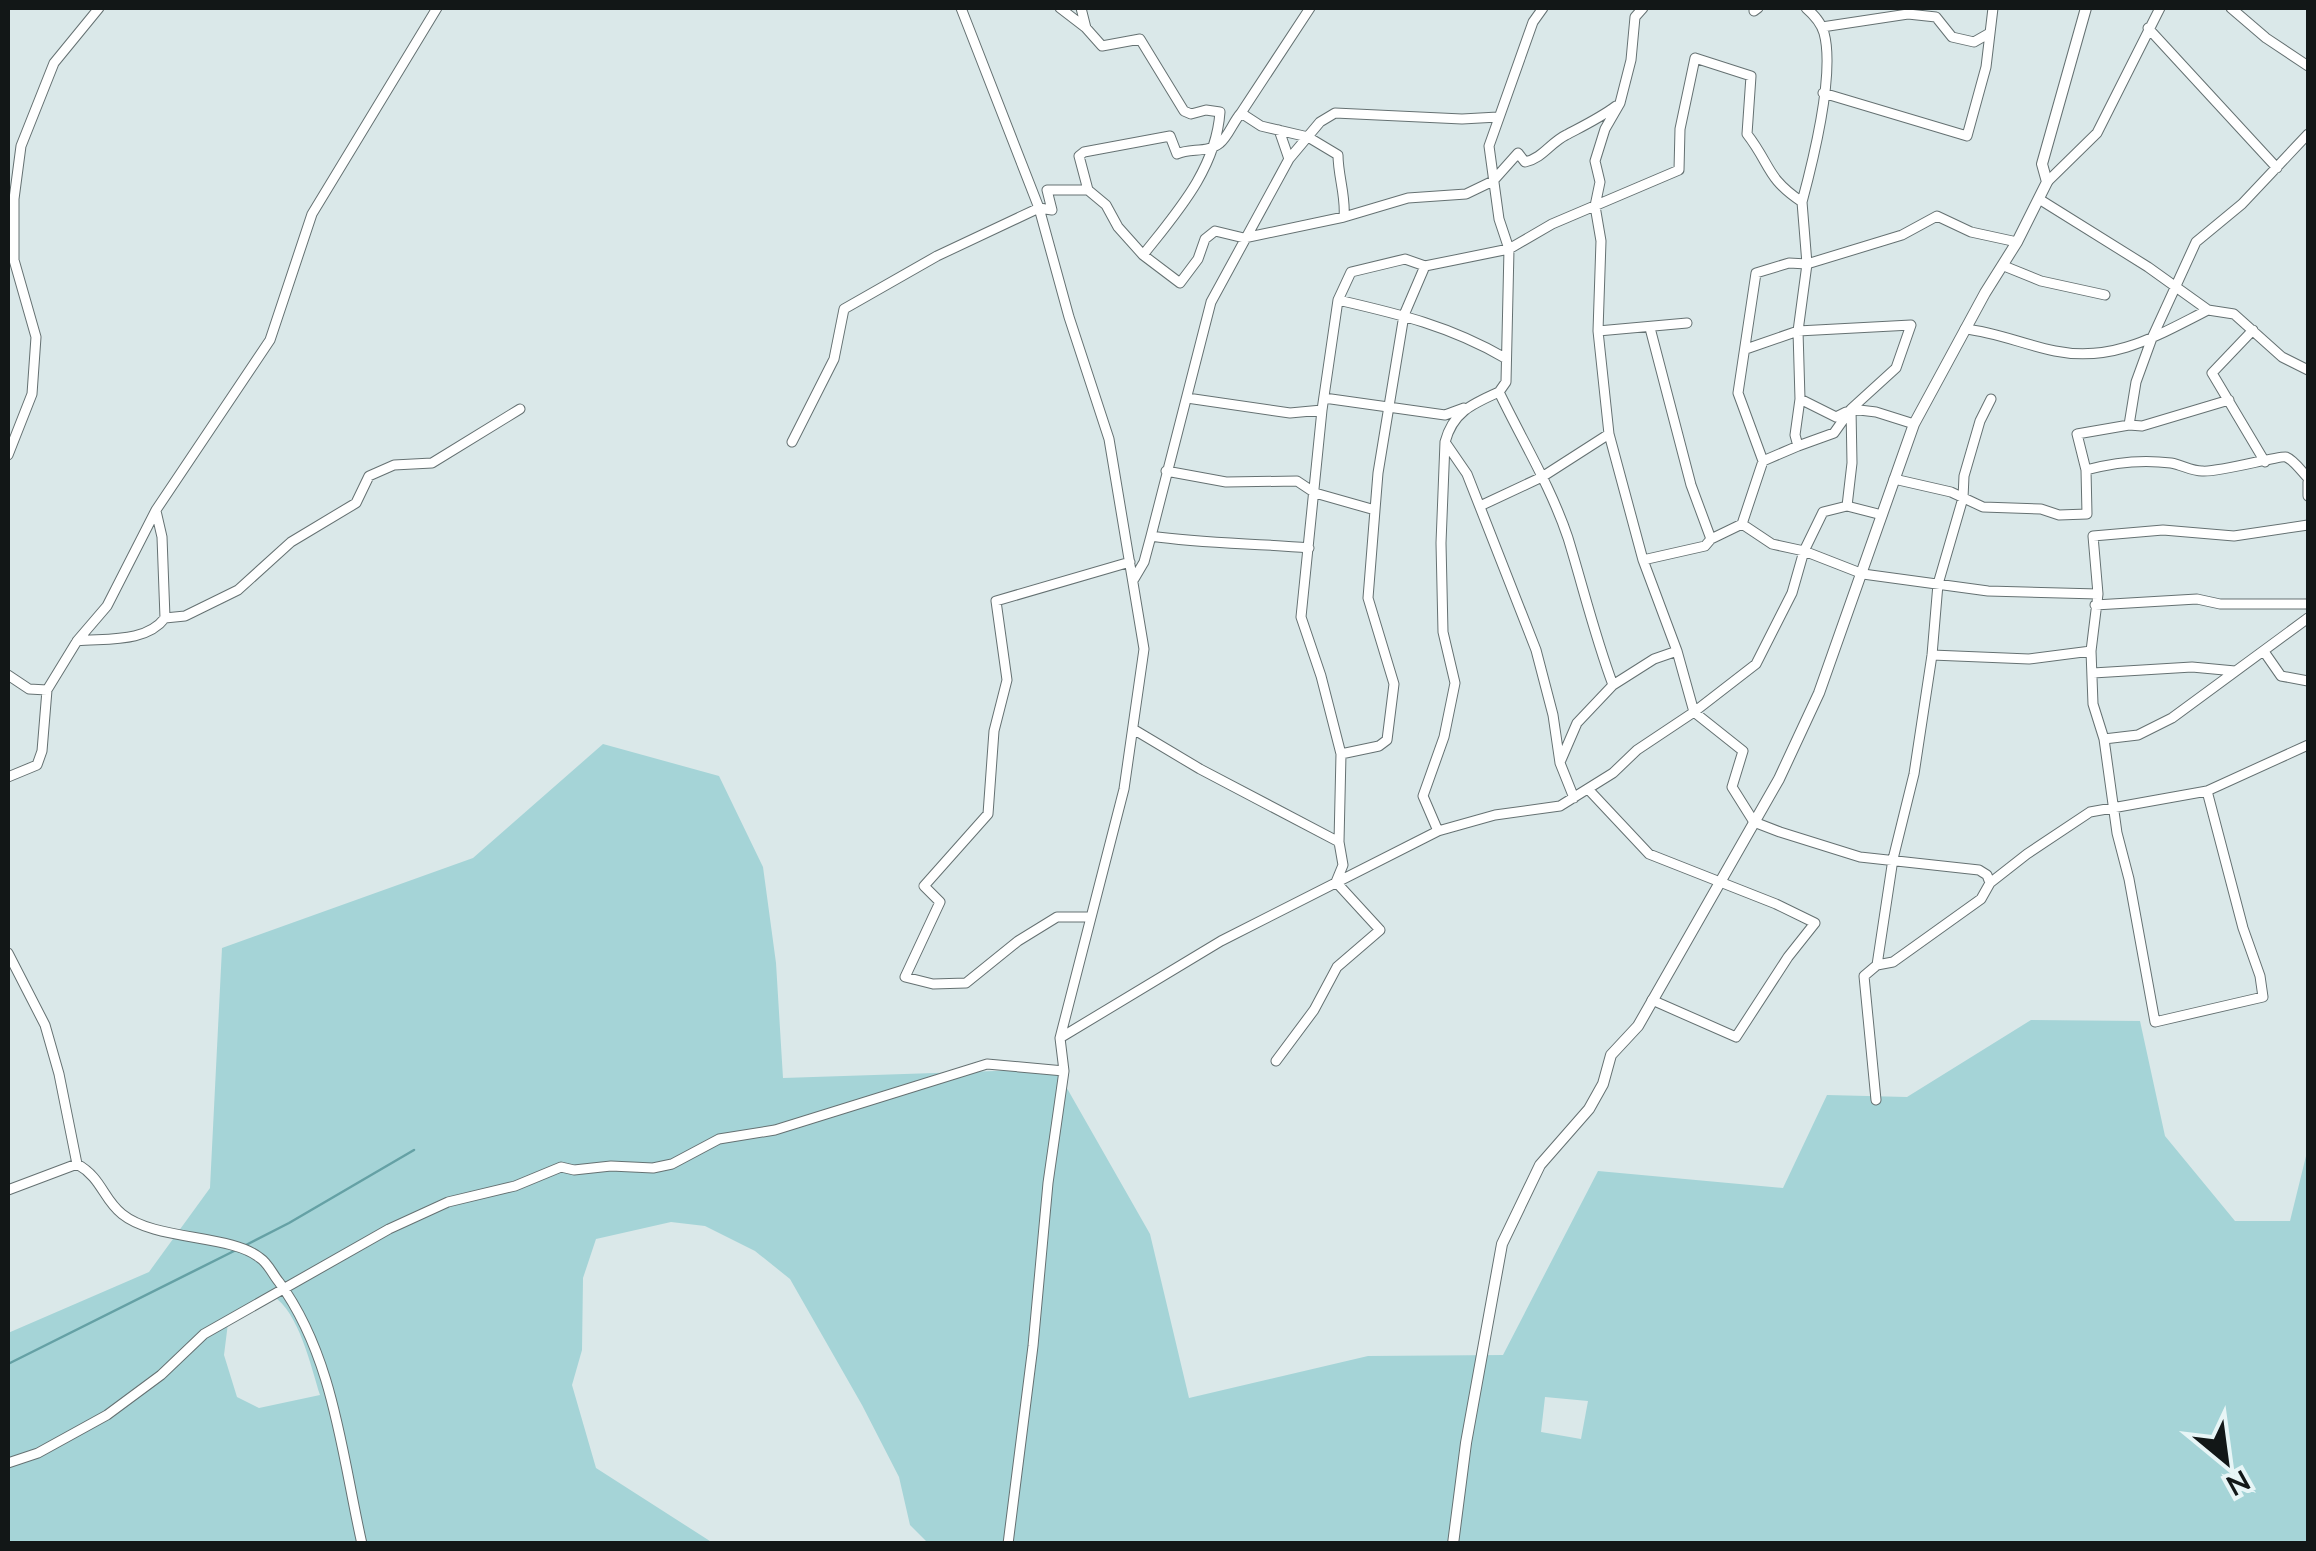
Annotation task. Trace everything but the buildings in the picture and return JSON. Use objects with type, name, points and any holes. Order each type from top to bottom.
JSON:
[{"type":"street","points":[[8,455],[32,394],[36,337],[14,260],[14,199],[21,146],[54,64],[99,8]]},
{"type":"street","points":[[8,777],[37,764],[42,751],[47,690],[77,641],[107,606],[156,510],[270,340],[312,214],[437,8]]},
{"type":"street","points":[[962,8],[1039,208],[1069,317],[1110,439],[1144,649],[1124,789],[1060,1038],[1064,1071],[1008,1544]]},
{"type":"street","points":[[1060,8],[1102,46],[1140,40],[1184,111],[1220,112],[1219,131],[1202,178],[1143,255]]},
{"type":"street","points":[[1081,8],[1086,28]]},
{"type":"street","points":[[1310,8],[1220,144],[1177,154],[1170,136],[1079,156],[1088,190],[1106,205],[1118,227],[1143,255],[1180,283],[1214,231],[1244,238],[1344,217],[1408,198],[1466,194],[1494,181],[1518,153],[1525,162],[1536,160],[1566,135],[1579,132],[1620,103]]},
{"type":"street","points":[[1324,398],[1445,415],[1499,392],[1506,382],[1509,249],[1499,219],[1488,146],[1532,22],[1543,8]]},
{"type":"street","points":[[1644,8],[1635,18],[1631,60],[1620,103],[1605,129],[1595,160],[1600,182],[1595,206],[1601,242],[1598,332],[1609,434],[1643,560],[1678,652],[1694,712],[1743,750],[1732,787],[1754,822],[1860,857],[1978,870],[1987,875],[1990,883]]},
{"type":"street","points":[[1798,446],[1798,332],[1807,264],[1802,202],[1816,152],[1826,49],[1822,27],[1806,8]]},
{"type":"street","points":[[1823,93],[1967,136],[1986,67],[1993,8]]},
{"type":"street","points":[[2048,182],[2042,164],[2086,8]]},
{"type":"street","points":[[1454,1544],[1466,1443],[1502,1244],[1540,1165],[1589,1109],[1603,1084],[1611,1054],[1638,1026],[1754,822],[1819,693],[1914,424],[2048,182],[2097,133],[2160,8]]},
{"type":"street","points":[[2231,8],[2308,66]]},
{"type":"street","points":[[1822,27],[1908,14],[1936,17],[1952,38],[1974,42],[1988,34]]},
{"type":"street","points":[[2148,28],[2276,168]]},
{"type":"street","points":[[1336,882],[1343,865],[1341,754],[1302,617],[1322,410],[1338,300],[1351,272],[1405,259],[1425,266],[1509,249],[1552,224],[1678,170],[1680,129],[1694,58],[1751,76],[1747,134],[1761,152],[1776,184],[1802,202]]},
{"type":"street","points":[[1134,579],[1151,536],[1211,302],[1290,159],[1320,122],[1334,113],[1462,120],[1498,117]]},
{"type":"street","points":[[1240,114],[1261,126],[1308,137],[1338,154],[1338,177],[1346,200],[1344,217]]},
{"type":"street","points":[[1279,130],[1290,159]]},
{"type":"street","points":[[2129,425],[2136,382],[2152,338],[2196,242],[2242,204],[2308,134]]},
{"type":"street","points":[[792,442],[834,358],[844,309],[937,256],[1039,208],[1052,210],[1047,190],[1088,190]]},
{"type":"street","points":[[2038,199],[2148,267],[2208,310],[2234,314],[2282,357],[2308,370]]},
{"type":"street","points":[[1643,560],[1705,546],[1742,524],[1763,461],[1738,393],[1740,363],[1746,349],[1744,331],[1756,273],[1789,263],[1807,264],[1902,235],[1937,216],[1971,232],[2017,242]]},
{"type":"street","points":[[1341,754],[1380,746],[1387,740],[1394,684],[1368,598],[1378,473],[1404,314],[1425,266]]},
{"type":"street","points":[[2004,266],[2041,281],[2105,296]]},
{"type":"street","points":[[1338,300],[1404,314],[1466,335],[1505,358]]},
{"type":"street","points":[[1965,328],[2058,352],[2109,353],[2152,338],[2208,310]]},
{"type":"street","points":[[1598,332],[1687,323]]},
{"type":"street","points":[[1746,349],[1798,332],[1912,325],[1896,368],[1851,409],[1834,433],[1763,461]]},
{"type":"street","points":[[1650,328],[1691,486],[1711,539]]},
{"type":"street","points":[[2253,330],[2212,373],[2265,462]]},
{"type":"street","points":[[1499,392],[1567,536],[1591,626],[1613,686]]},
{"type":"street","points":[[1187,398],[1290,412],[1322,410]]},
{"type":"street","points":[[1800,398],[1836,417],[1851,409],[1914,424]]},
{"type":"street","points":[[1876,965],[1892,859],[1914,774],[1938,584],[1963,498],[1964,476],[1980,421],[1991,399]]},
{"type":"street","points":[[1894,479],[1925,484],[1983,508],[2042,509],[2059,516],[2087,514],[2086,470],[2077,434],[2142,426],[2229,400]]},
{"type":"street","points":[[1438,830],[1423,796],[1444,737],[1455,683],[1443,632],[1440,543],[1445,442],[1450,423],[1467,407]]},
{"type":"street","points":[[165,618],[185,616],[238,590],[291,542],[356,503],[370,476],[394,464],[432,463],[520,409]]},
{"type":"street","points":[[1848,506],[1851,409]]},
{"type":"street","points":[[1480,506],[1542,477],[1609,434]]},
{"type":"street","points":[[1445,442],[1467,474],[1536,650],[1553,715],[1560,763],[1574,798]]},
{"type":"street","points":[[2086,470],[2114,462],[2147,460],[2201,472],[2280,456],[2288,458],[2308,480],[2308,496]]},
{"type":"street","points":[[1166,470],[1226,482],[1297,481],[1316,493],[1376,510]]},
{"type":"street","points":[[1060,1038],[1221,941],[1438,830],[1560,806],[1574,798],[1756,664],[1792,593],[1804,551],[1823,512],[1848,506],[1882,515]]},
{"type":"street","points":[[77,641],[142,635],[158,627],[165,618],[162,537],[156,510]]},
{"type":"street","points":[[1742,524],[1772,544],[1804,551],[1863,574],[1988,591],[2098,594]]},
{"type":"street","points":[[2207,792],[2263,997],[2156,1022],[2104,739],[2093,704],[2091,651],[2098,594],[2093,536],[2163,530],[2234,536],[2308,525]]},
{"type":"street","points":[[1151,536],[1209,544],[1308,548]]},
{"type":"street","points":[[1089,917],[1057,917],[1018,940],[966,983],[932,984],[906,977],[940,902],[924,886],[988,814],[994,731],[1008,680],[996,601],[1130,562]]},
{"type":"street","points":[[2095,606],[2198,599],[2220,604],[2308,604]]},
{"type":"street","points":[[2104,739],[2138,735],[2172,718],[2308,618]]},
{"type":"street","points":[[1932,655],[2029,659],[2091,651]]},
{"type":"street","points":[[1560,763],[1577,723],[1613,686],[1654,659],[1678,652]]},
{"type":"street","points":[[2265,653],[2281,676],[2308,681]]},
{"type":"street","points":[[2093,673],[2192,667],[2236,670]]},
{"type":"street","points":[[8,675],[28,689],[47,690]]},
{"type":"street","points":[[1133,729],[1259,802],[1340,842]]},
{"type":"street","points":[[1876,1100],[1864,976],[1876,965],[1893,962],[1981,899],[1990,883],[2090,812],[2207,792],[2308,745]]},
{"type":"street","points":[[1588,789],[1648,854],[1816,923],[1788,956],[1736,1037],[1652,1000]]},
{"type":"street","points":[[1276,1061],[1314,1010],[1337,966],[1380,930],[1336,882]]},
{"type":"street","points":[[8,953],[45,1025],[77,1164]]},
{"type":"street","points":[[8,1463],[38,1453],[107,1415],[162,1376],[204,1334],[389,1230],[448,1202],[528,1182],[560,1167],[653,1168],[672,1164],[719,1140],[775,1130],[987,1064],[1064,1071]]},
{"type":"street","points":[[8,1190],[77,1164],[94,1173],[120,1214],[145,1226],[239,1248],[260,1257],[305,1321],[345,1455],[362,1544]]},
{"type":"shaded area","points":[[603,744],[719,776],[763,867],[776,963],[783,1078],[1056,1069],[1150,1234],[1189,1398],[1368,1356],[1503,1355],[1598,1171],[1783,1188],[1827,1095],[1907,1097],[2031,1020],[2140,1021],[2165,1136],[2235,1221],[2290,1221],[2308,1148],[2308,1543],[928,1543],[910,1525],[899,1477],[790,1279],[755,1251],[705,1226],[671,1222],[596,1239],[583,1278],[582,1350],[572,1385],[596,1468],[713,1543],[8,1543],[8,1333],[149,1272],[210,1188],[222,948],[473,858]],"holes":[[[273,1296],[297,1327],[320,1395],[259,1408],[237,1397],[224,1355],[228,1323]],[[1545,1397],[1588,1401],[1581,1439],[1541,1432]]]},
{"type":"waterway","points":[[246,1245],[414,1150]]},
{"type":"waterway","points":[[8,1364],[234,1251]]}]
